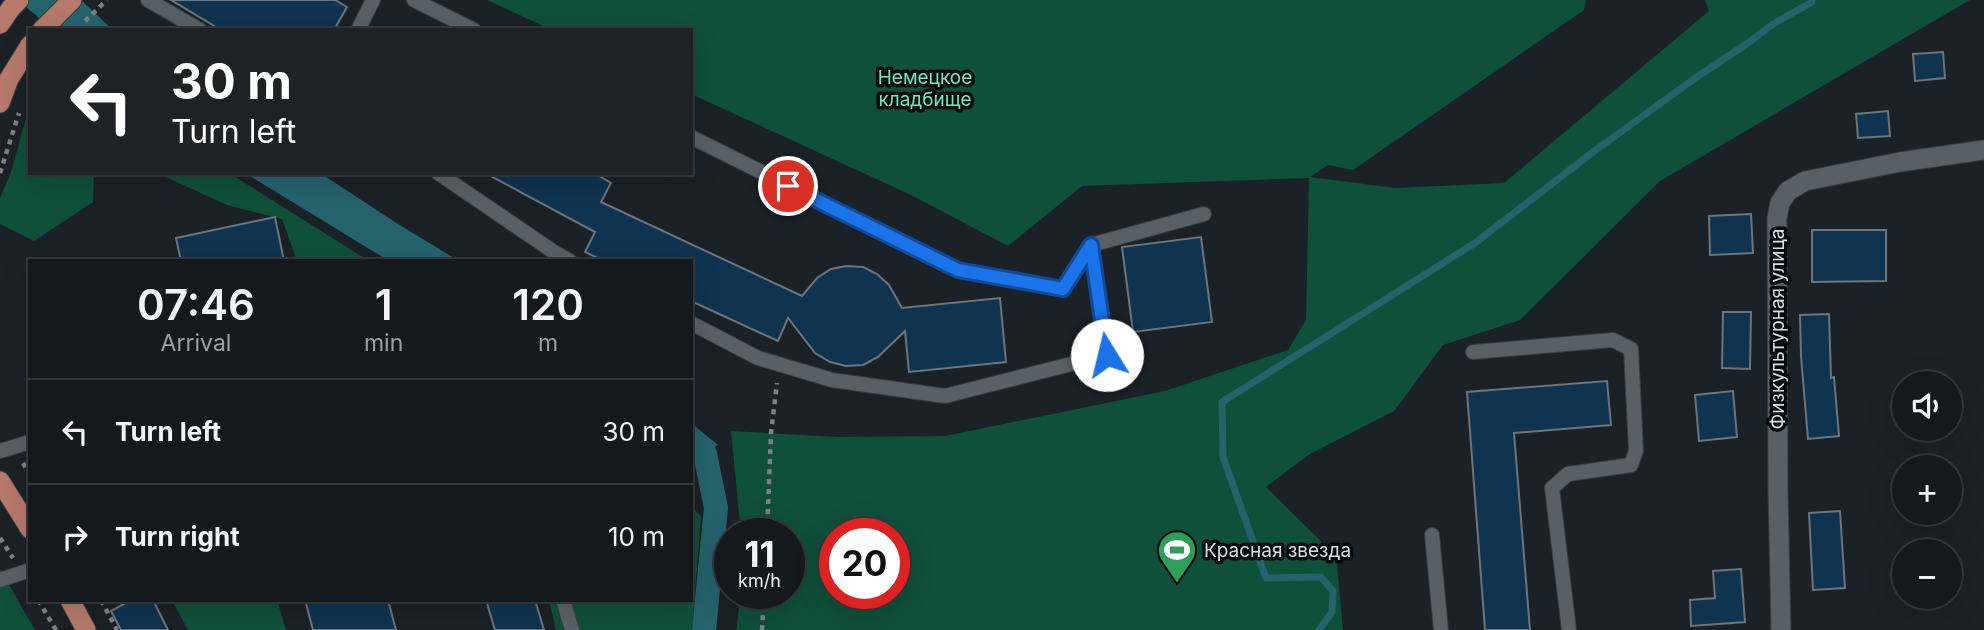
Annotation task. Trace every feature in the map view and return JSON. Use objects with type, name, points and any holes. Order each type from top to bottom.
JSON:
[{"type":"main road","points":[[43,28],[72,0]]},
{"type":"main road","points":[[0,103],[9,79],[28,48]]},
{"type":"main road","points":[[0,481],[28,526]]},
{"type":"main road","points":[[71,602],[86,630]]},
{"type":"street","name":"Физкультурная улица","points":[[1781,630],[1777,218],[1780,203],[1788,191],[1805,181],[1900,162],[1984,150]]},
{"type":"lane","points":[[148,0],[196,28]]},
{"type":"lane","points":[[359,28],[373,0]]},
{"type":"lane","points":[[414,0],[470,28]]},
{"type":"lane","points":[[693,138],[958,270],[1063,289],[1091,245],[1204,214]]},
{"type":"lane","points":[[441,175],[566,259]]},
{"type":"lane","points":[[693,324],[758,358],[832,380],[945,396],[1107,355],[1091,245]]},
{"type":"lane","points":[[1473,352],[1613,340],[1630,349],[1636,451],[1631,465],[1568,474],[1552,488],[1569,630]]},
{"type":"lane","points":[[0,451],[28,443]]},
{"type":"lane","points":[[1432,535],[1441,630]]},
{"type":"lane","points":[[0,580],[28,571]]},
{"type":"lane","points":[[564,602],[572,630]]},
{"type":"path","points":[[83,23],[107,1]]},
{"type":"path","points":[[0,173],[20,108]]},
{"type":"path","points":[[768,518],[771,433],[778,375]]},
{"type":"path","points":[[39,602],[56,630]]},
{"type":"path","points":[[102,602],[117,630]]},
{"type":"path","points":[[762,630],[763,609]]},
{"type":"green space","name":"Немецкое кладбище","points":[[487,0],[1586,0],[1584,10],[1353,170],[1328,165],[1310,177],[1395,188],[1504,183],[1709,11],[1705,0],[1970,0],[1660,181],[1520,320],[1443,345],[1394,411],[1310,454],[1266,487],[1336,556],[1343,630],[736,630],[739,609],[805,609],[805,518],[739,518],[731,431],[838,437],[945,436],[1165,391],[1288,350],[1306,320],[1309,178],[1082,186],[1008,246],[911,195],[693,95],[693,28],[548,28]]},
{"type":"green space","points":[[28,111],[28,175],[94,175],[93,202],[34,241],[0,224],[0,198],[11,172]]},
{"type":"green space","points":[[161,175],[232,175],[366,259],[296,259],[282,219],[227,205]]},
{"type":"green space","points":[[693,509],[701,516],[692,630],[556,630],[549,602],[693,602]]},
{"type":"green space","points":[[0,569],[35,630],[0,630]]},
{"type":"green space","points":[[173,602],[278,602],[286,630],[188,630]]},
{"type":"water","points":[[18,0],[81,0],[111,28],[51,28]]},
{"type":"water","points":[[248,175],[323,175],[456,259],[386,259]]},
{"type":"water","points":[[693,425],[718,445],[693,461]]},
{"type":"building","points":[[171,0],[335,0],[347,7],[335,28],[218,28]]},
{"type":"building","points":[[1943,52],[1945,78],[1915,81],[1913,54]]},
{"type":"building","points":[[1888,111],[1890,136],[1858,138],[1856,114]]},
{"type":"building","points":[[489,175],[597,175],[611,183],[601,202],[802,296],[817,278],[831,269],[846,266],[863,267],[877,274],[889,285],[902,308],[1000,298],[1006,362],[909,372],[905,331],[878,357],[863,365],[846,366],[830,362],[815,353],[788,318],[778,341],[693,302],[693,259],[600,259],[585,252],[595,232]]},
{"type":"building","points":[[1751,214],[1753,253],[1710,255],[1709,216]]},
{"type":"building","points":[[275,217],[284,259],[181,259],[176,238]]},
{"type":"building","points":[[1812,230],[1886,230],[1886,281],[1812,282]]},
{"type":"building","points":[[1201,237],[1212,322],[1133,332],[1122,247]]},
{"type":"building","points":[[1723,312],[1751,312],[1750,369],[1722,368]]},
{"type":"building","points":[[1829,314],[1831,378],[1834,377],[1839,436],[1808,439],[1800,315]]},
{"type":"building","points":[[1607,381],[1611,425],[1514,433],[1530,630],[1485,630],[1467,392]]},
{"type":"building","points":[[1733,391],[1737,437],[1699,441],[1695,395]]},
{"type":"building","points":[[1840,511],[1845,588],[1813,590],[1809,513]]},
{"type":"building","points":[[1741,569],[1745,622],[1691,626],[1690,600],[1715,598],[1713,571]]},
{"type":"building","points":[[127,602],[154,602],[168,630],[121,630],[111,611]]},
{"type":"building","points":[[306,602],[389,602],[396,630],[313,630]]},
{"type":"building","points":[[487,602],[536,602],[544,630],[495,630]]},
{"type":"waterway","points":[[1319,630],[1332,612],[1333,591],[1321,577],[1266,578],[1223,457],[1222,402],[1475,243],[1593,152],[1694,79],[1812,0]]},
{"type":"waterway","points":[[704,630],[716,508],[705,454]]},
{"type":"place","name":"Красная звезда","points":[[1177,584]]},
{"type":"route","points":[[788,186],[958,270],[1063,289],[1091,245],[1107,355]]}]
